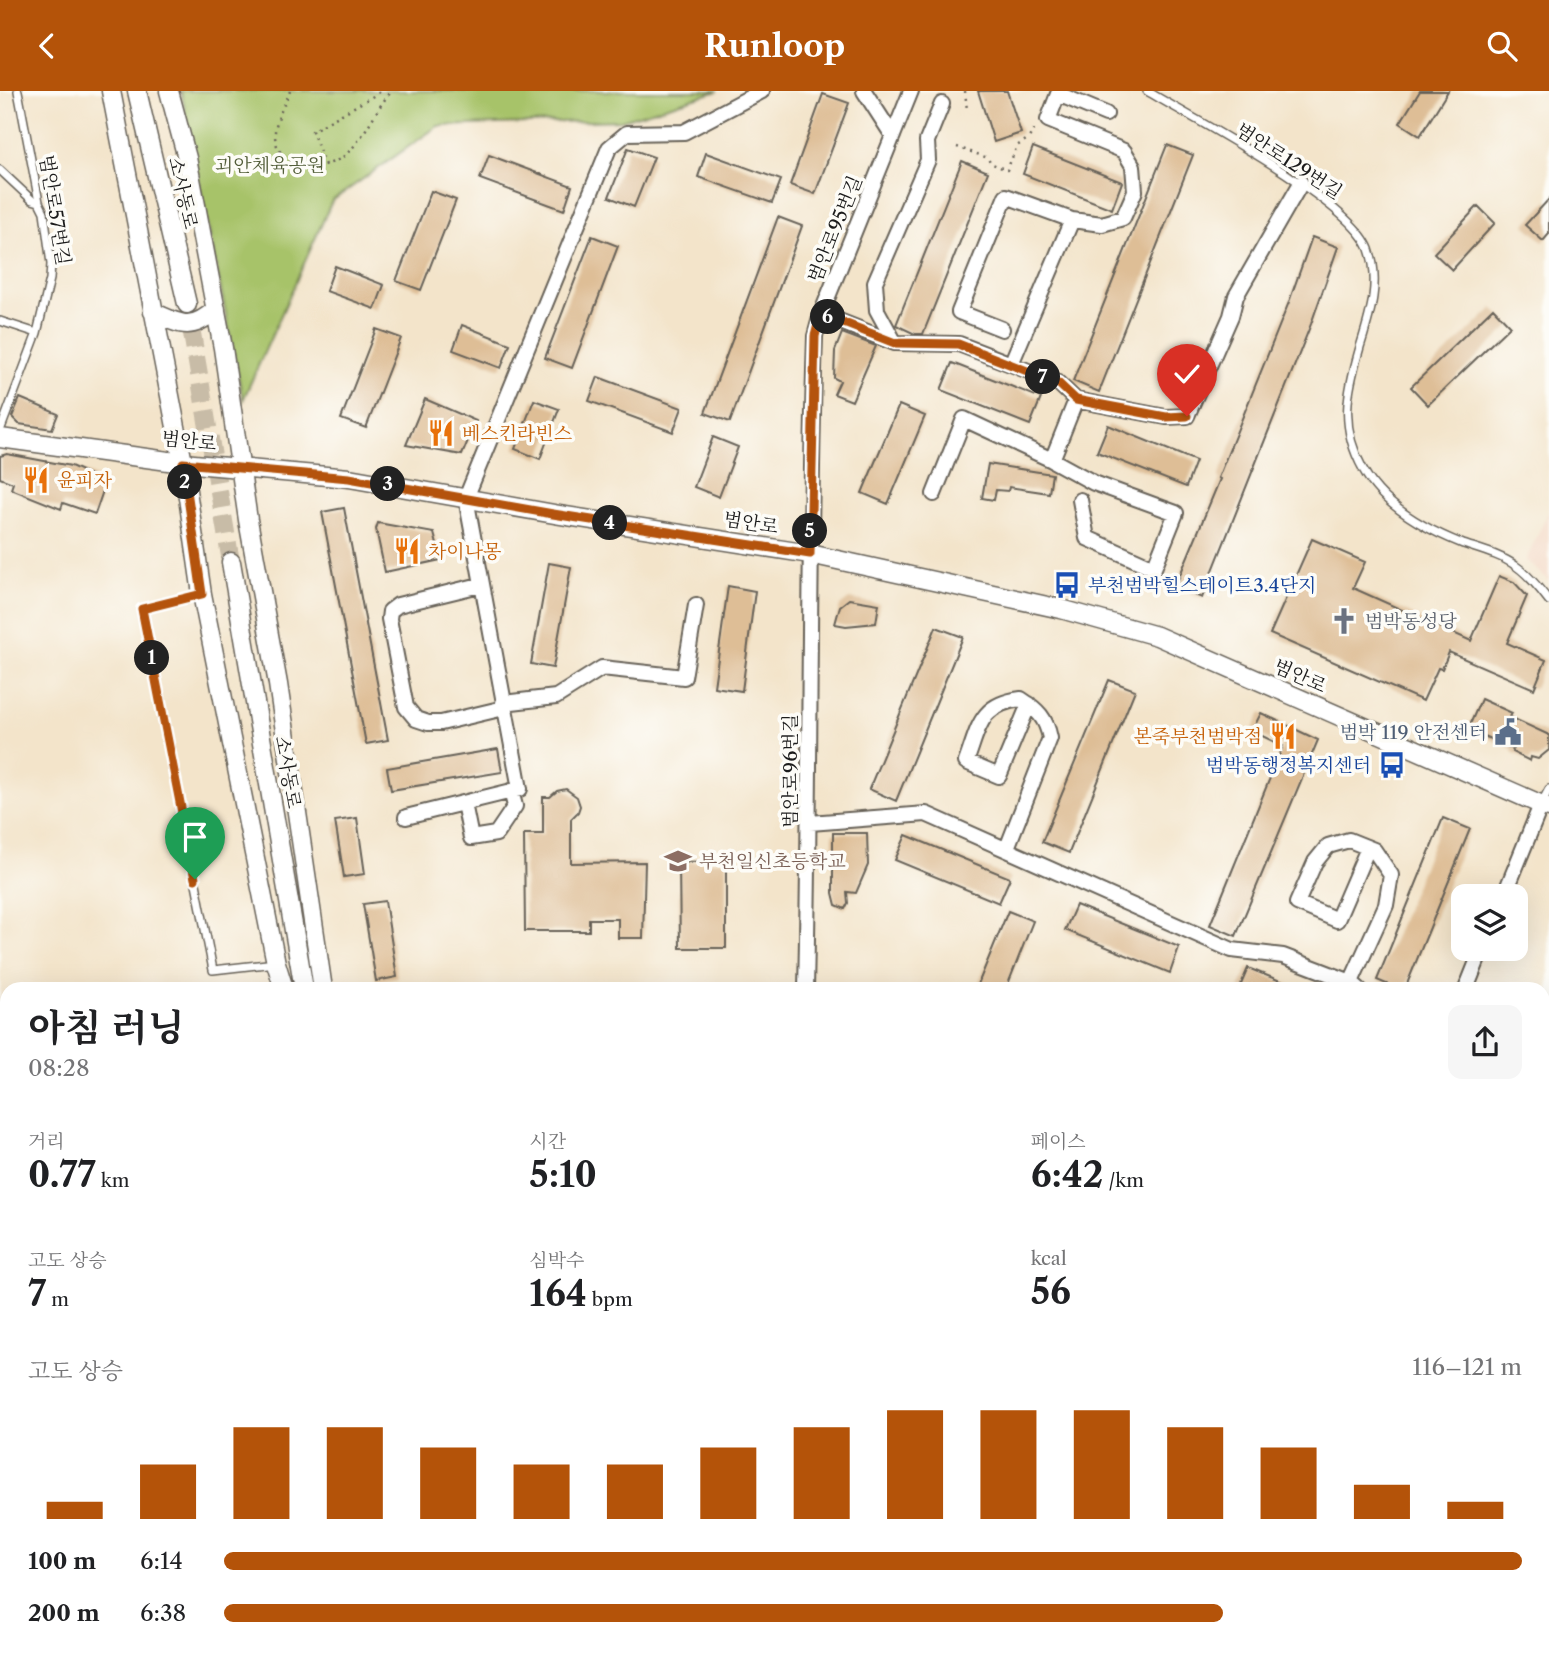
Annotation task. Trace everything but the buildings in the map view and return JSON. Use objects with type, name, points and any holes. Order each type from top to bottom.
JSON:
[{"type":"street","points":[[111,91],[183,463],[202,594],[282,982]]},
{"type":"street","name":"소사동로","points":[[137,91],[187,304]]},
{"type":"street","points":[[169,91],[187,158],[216,309],[278,684],[322,982]]},
{"type":"street","points":[[406,817],[520,789],[480,585],[466,498],[609,148],[627,133],[684,132],[762,91]]},
{"type":"street","points":[[864,91],[893,136]]},
{"type":"street","name":"범안로95번길","points":[[810,554],[815,336],[821,314],[911,91]]},
{"type":"street","points":[[1002,329],[959,312],[1006,196],[1072,221],[1102,224],[1123,218],[1135,191],[1133,166],[1124,151],[1048,120],[1058,94],[1106,114]]},
{"type":"street","points":[[895,343],[877,310],[875,282],[928,160],[927,141],[942,104]]},
{"type":"street","points":[[821,314],[895,343],[958,344],[1058,383],[1076,400],[1166,417],[1187,416],[1231,316],[1236,296],[1301,183]]},
{"type":"street","points":[[1011,364],[1072,221]]},
{"type":"street","points":[[153,311],[183,324],[201,323],[216,309]]},
{"type":"street","points":[[1052,460],[1076,400]]},
{"type":"street","points":[[934,493],[964,419],[1094,483],[1176,513],[1154,568],[1087,538],[1080,500]]},
{"type":"street","name":"범안로","points":[[0,438],[183,463],[349,478],[553,514],[810,554],[1061,610],[1157,636],[1546,801],[1509,884]]},
{"type":"street","name":"범안로96번길","points":[[807,982],[810,554]]},
{"type":"street","name":"소사동로","points":[[231,562],[303,982]]},
{"type":"street","points":[[480,585],[398,605],[390,611],[389,619],[406,707],[416,719],[441,723],[504,706],[556,697],[602,668],[684,677],[696,605]]},
{"type":"street","points":[[1007,848],[1050,738],[1047,722],[1039,711],[1029,704],[1021,699],[1006,701],[989,709],[966,762],[999,776],[1029,704]]},
{"type":"street","points":[[464,803],[471,838],[496,834],[516,806],[511,791]]},
{"type":"street","points":[[810,823],[926,814],[1232,950],[1283,956],[1348,982]]},
{"type":"street","points":[[1356,982],[1387,905],[1391,875],[1374,850],[1349,840],[1328,846],[1315,862],[1297,903],[1337,920],[1368,848]]},
{"type":"street","points":[[1469,982],[1477,961]]},
{"type":"lane","name":"범안로57번길","points":[[0,431],[37,333],[51,264],[44,212],[39,202],[19,91]]},
{"type":"lane","name":"범안로129번길","points":[[1147,91],[1301,183],[1357,230],[1368,246],[1375,286],[1371,313],[1347,399],[1347,425],[1353,450],[1384,498],[1410,518],[1450,539],[1502,558],[1518,567],[1549,601]]},
{"type":"lane","points":[[0,170],[32,200],[39,202]]},
{"type":"lane","points":[[0,321],[37,333]]},
{"type":"lane","points":[[202,594],[142,609],[213,969],[276,963]]},
{"type":"path","points":[[290,91],[275,131],[277,148],[288,160],[302,165],[325,165],[344,157],[392,91]]},
{"type":"path","points":[[325,165],[312,131],[382,91]]},
{"type":"path","points":[[965,91],[967,110]]},
{"type":"path","points":[[957,147],[988,158],[990,163],[1007,170],[1017,146],[1029,138],[1039,118],[1048,120]]},
{"type":"shaded area","points":[[1549,511],[1549,581],[1526,560]]},
{"type":"green space","name":"괴안체육공원","points":[[181,91],[718,91],[622,120],[438,126],[332,201],[243,400]]},
{"type":"tunnel","points":[[187,304],[231,562]]},
{"type":"place","name":"베스킨라빈스","points":[[441,433]]},
{"type":"place","name":"윤피자","points":[[36,480]]},
{"type":"place","name":"차이나몽","points":[[407,551]]},
{"type":"place","name":"부천범박힐스테이트3.4단지","points":[[1067,585]]},
{"type":"place","name":"범박동성당","points":[[1344,621]]},
{"type":"place","name":"범박 119 안전센터","points":[[1508,732]]},
{"type":"place","name":"본죽부천범박점","points":[[1283,736]]},
{"type":"place","name":"범박동행정복지센터","points":[[1392,765]]},
{"type":"place","name":"부천일신초등학교","points":[[678,861]]},
{"type":"route","points":[[195,879],[142,609],[202,594],[183,463],[349,478],[553,514],[810,554],[815,336],[821,314],[895,343],[958,344],[1058,383],[1076,400],[1166,417],[1187,416]]}]
